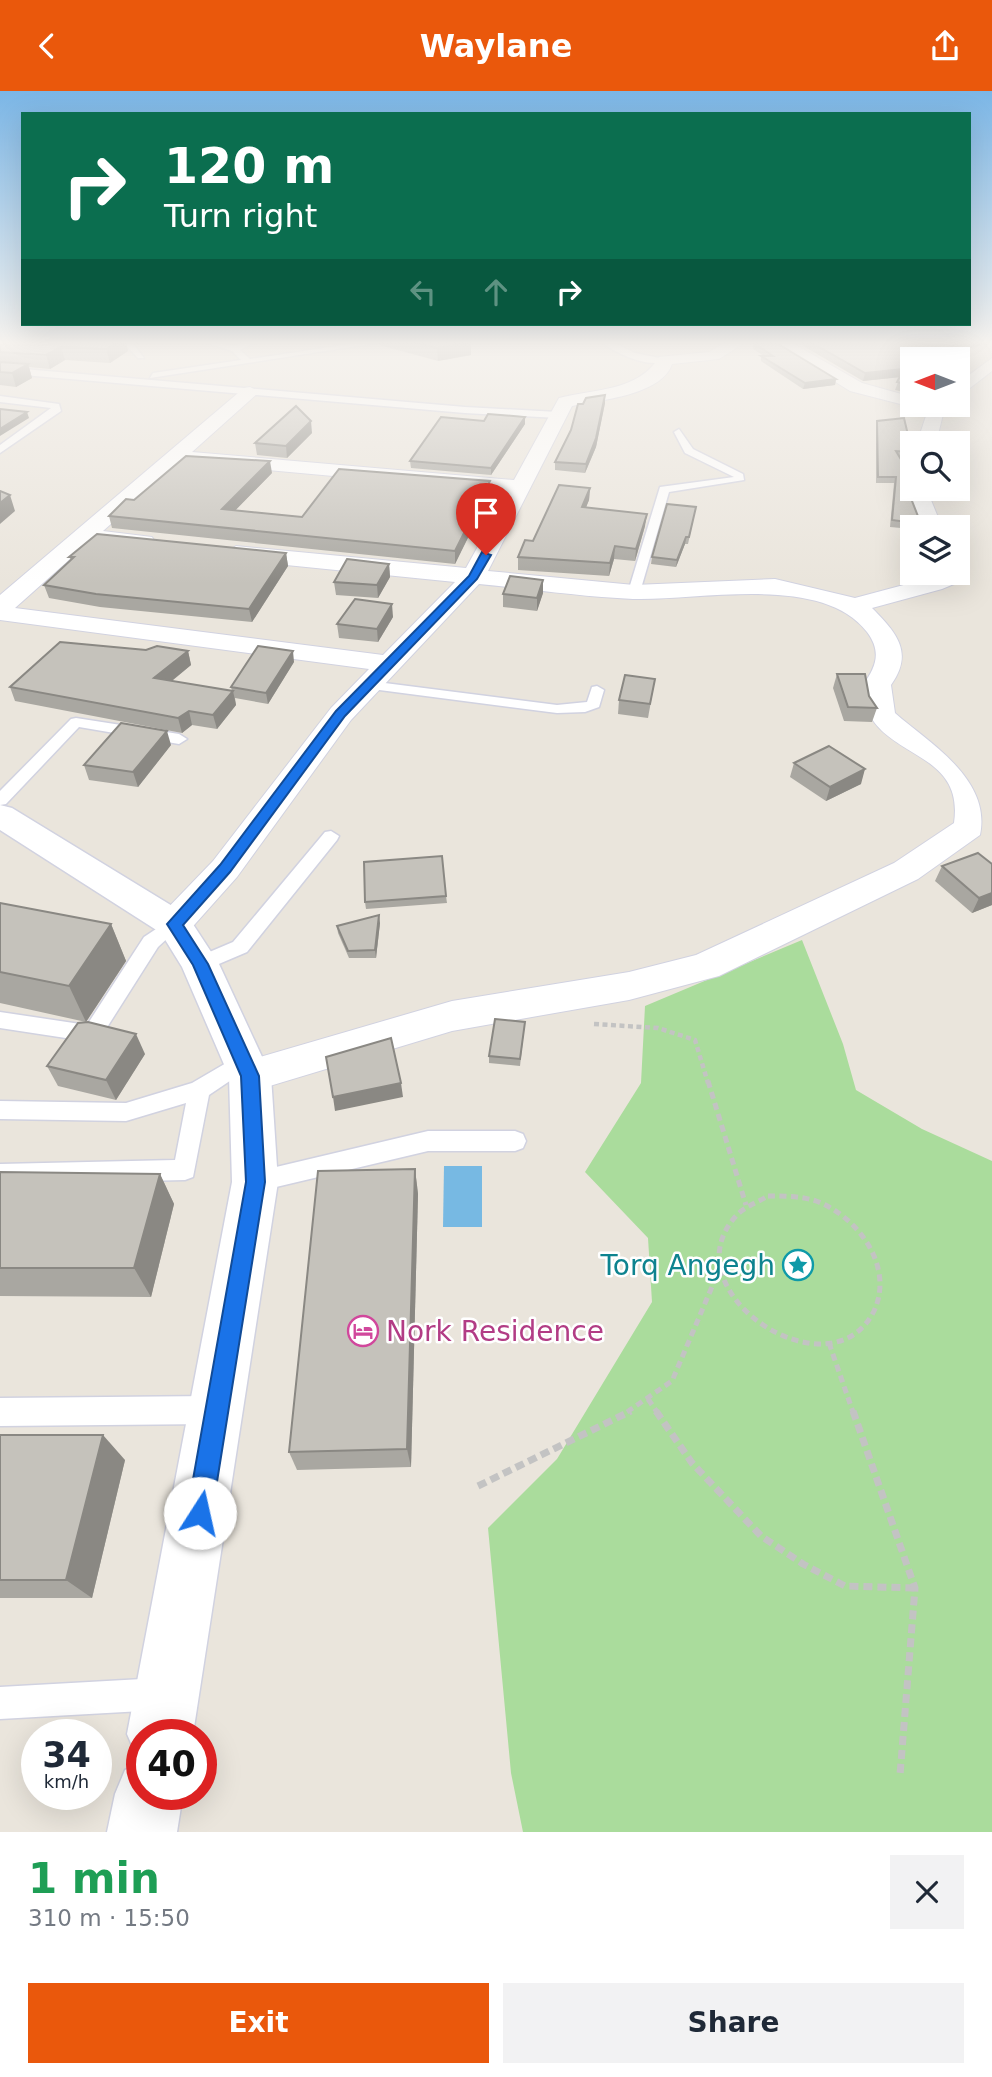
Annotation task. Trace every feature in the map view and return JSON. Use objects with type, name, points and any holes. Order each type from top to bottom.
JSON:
[{"type":"street","points":[[0,611],[83,535],[215,421]]},
{"type":"street","points":[[174,924],[225,869],[341,714],[473,577],[523,487],[555,421]]},
{"type":"street","points":[[174,456],[523,487]]},
{"type":"street","points":[[83,535],[163,545]]},
{"type":"street","points":[[216,551],[634,592],[775,586],[855,605],[930,585]]},
{"type":"street","points":[[247,1068],[452,1016],[629,986],[706,966],[906,871],[969,828],[974,808],[964,781],[944,758],[883,718],[877,685],[887,674],[890,650],[882,630],[855,605]]},
{"type":"street","points":[[0,611],[389,664]]},
{"type":"street","points":[[0,815],[174,924],[200,964],[247,1068],[256,1182],[163,1714]]},
{"type":"street","points":[[142,1832],[146,1810]]},
{"type":"lane","points":[[0,450],[42,421]]},
{"type":"lane","points":[[634,592],[664,489],[739,480],[739,475],[689,450],[679,432]]},
{"type":"lane","points":[[369,685],[557,709],[585,708],[594,704],[597,690]]},
{"type":"lane","points":[[0,800],[76,722],[179,739]]},
{"type":"lane","points":[[200,964],[240,947],[331,836]]},
{"type":"lane","points":[[0,1020],[92,1034],[151,942],[174,924]]},
{"type":"lane","points":[[0,1109],[40,1113],[126,1112],[199,1090],[247,1068]]},
{"type":"lane","points":[[0,1174],[185,1170],[199,1090]]},
{"type":"lane","points":[[256,1182],[428,1141],[515,1141]]},
{"type":"lane","points":[[0,1412],[218,1410]]},
{"type":"lane","points":[[0,1703],[163,1714]]},
{"type":"path","points":[[551,1000],[562,1024],[632,1024],[677,1032],[695,1040],[746,1205]]},
{"type":"path","points":[[478,1486],[636,1408],[672,1381],[720,1267],[720,1242],[729,1221],[746,1205],[768,1196],[781,1196],[818,1202],[840,1214],[860,1232],[874,1253],[880,1277],[879,1300],[869,1321],[852,1336],[829,1343],[802,1343],[773,1334],[748,1316],[736,1301],[720,1267]]},
{"type":"path","points":[[829,1343],[915,1588],[900,1775]]},
{"type":"path","points":[[648,1399],[692,1463],[761,1536],[803,1564],[845,1586],[915,1588]]},
{"type":"green space","points":[[802,940],[843,1044],[856,1090],[922,1129],[992,1161],[992,1832],[523,1832],[511,1773],[488,1528],[557,1459],[652,1302],[648,1238],[585,1172],[641,1083],[645,1006]]},
{"type":"water","points":[[444,1166],[482,1166],[482,1227],[443,1227]]},
{"type":"building","points":[[0,421],[12,421],[0,429]]},
{"type":"building","points":[[279,421],[311,421],[286,446],[255,443]]},
{"type":"building","points":[[438,421],[522,421],[491,468],[410,461]]},
{"type":"building","points":[[573,421],[600,421],[586,464],[555,462]]},
{"type":"building","points":[[877,421],[905,421],[907,431],[900,431],[900,451],[896,451],[900,458],[900,501],[912,501],[917,515],[900,515],[900,521],[892,520],[896,477],[878,477]]},
{"type":"building","points":[[186,456],[270,461],[222,509],[302,517],[339,469],[490,481],[455,551],[109,516],[126,499],[134,500]]},
{"type":"building","points":[[559,485],[590,488],[582,507],[647,514],[636,549],[615,546],[610,563],[518,557],[525,540],[533,541]]},
{"type":"building","points":[[0,491],[10,495],[0,503]]},
{"type":"building","points":[[667,504],[696,507],[689,537],[686,537],[677,560],[652,557]]},
{"type":"building","points":[[97,534],[286,553],[249,609],[96,594],[44,585],[74,557],[69,557]]},
{"type":"building","points":[[347,559],[389,564],[377,585],[334,582]]},
{"type":"building","points":[[510,576],[543,580],[537,598],[503,594]]},
{"type":"building","points":[[355,599],[392,604],[377,629],[337,624]]},
{"type":"building","points":[[60,642],[146,650],[157,646],[188,651],[154,678],[233,691],[213,715],[189,711],[178,718],[10,687]]},
{"type":"building","points":[[258,646],[293,651],[266,693],[231,687]]},
{"type":"building","points":[[837,674],[865,674],[869,696],[877,708],[848,707]]},
{"type":"building","points":[[625,675],[655,679],[650,704],[619,700]]},
{"type":"building","points":[[121,723],[167,731],[133,772],[84,765]]},
{"type":"building","points":[[829,746],[865,769],[830,787],[794,763]]},
{"type":"building","points":[[978,853],[992,864],[992,893],[979,898],[942,866]]},
{"type":"building","points":[[442,856],[446,896],[365,902],[364,862]]},
{"type":"building","points":[[0,903],[111,924],[69,986],[0,972]]},
{"type":"building","points":[[379,915],[375,950],[348,951],[337,926]]},
{"type":"building","points":[[495,1019],[525,1022],[520,1059],[489,1056]]},
{"type":"building","points":[[88,1022],[136,1034],[106,1080],[47,1066],[78,1023]]},
{"type":"building","points":[[391,1038],[401,1083],[333,1097],[326,1057]]},
{"type":"building","name":"Nork Residence","points":[[415,1169],[407,1449],[289,1452],[318,1171]]},
{"type":"building","points":[[0,1172],[160,1174],[134,1268],[0,1268]]},
{"type":"building","points":[[0,1435],[103,1435],[66,1580],[0,1580]]},
{"type":"place","name":"Torq Angegh","points":[[798,1265]]},
{"type":"place","name":"Nork Residence","points":[[363,1331]]},
{"type":"route","points":[[200,1513],[256,1182],[250,1076],[245,1060],[200,964],[174,924],[225,869],[341,714],[473,577],[486,555]]}]
